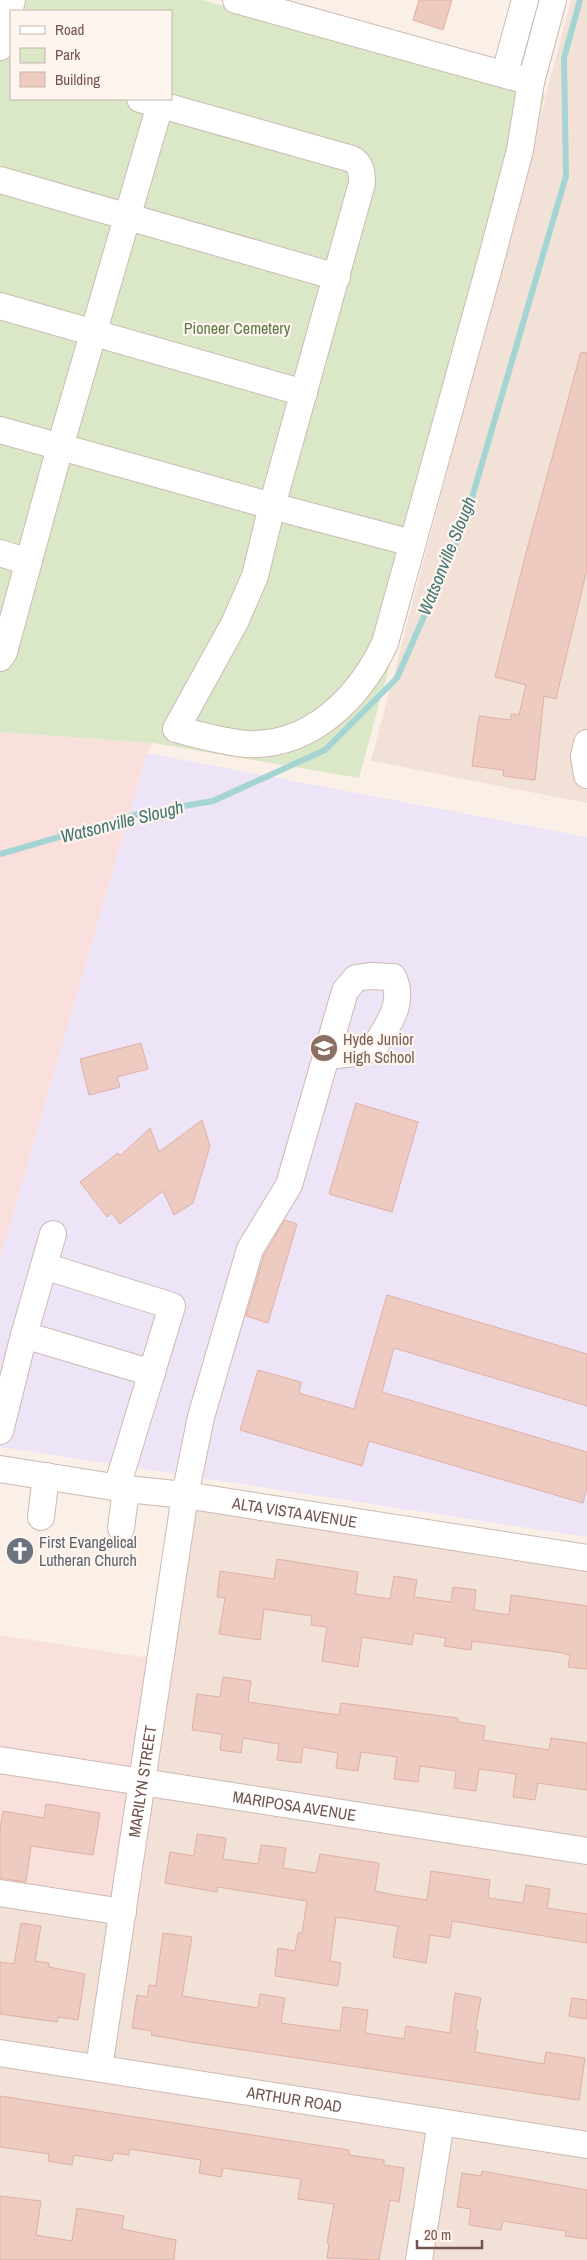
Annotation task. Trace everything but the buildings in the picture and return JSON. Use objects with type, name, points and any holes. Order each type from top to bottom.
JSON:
[{"type":"street","points":[[0,46],[12,0]]},
{"type":"street","points":[[236,0],[531,82]]},
{"type":"street","points":[[505,74],[525,0]]},
{"type":"street","points":[[0,658],[4,652],[60,447],[128,217],[150,102],[356,162],[360,166],[362,183],[272,506],[255,576],[245,602],[176,729],[220,741],[267,743],[284,741],[300,734],[334,713],[358,687],[379,657],[385,643],[520,150],[531,82],[553,0]]},
{"type":"street","points":[[0,180],[337,277]]},
{"type":"street","points":[[0,306],[304,393]]},
{"type":"street","points":[[0,430],[412,543]]},
{"type":"street","points":[[0,554],[28,562]]},
{"type":"street","points":[[587,743],[584,756],[587,775]]},
{"type":"street","name":"MARILYN STREET","points":[[99,2068],[185,1495],[201,1417],[250,1249],[289,1185],[326,1056]]},
{"type":"street","points":[[0,1431],[24,1335],[53,1234]]},
{"type":"street","points":[[44,1266],[172,1306],[152,1373],[122,1488],[121,1528]]},
{"type":"street","points":[[24,1335],[152,1373]]},
{"type":"street","name":"ALTA VISTA AVENUE","points":[[0,1469],[122,1488],[185,1495],[587,1558]]},
{"type":"street","points":[[41,1517],[46,1476]]},
{"type":"street","name":"MARIPOSA AVENUE","points":[[0,1760],[587,1850]]},
{"type":"street","points":[[0,1893],[123,1912]]},
{"type":"street","name":"ARTHUR ROAD","points":[[0,2053],[587,2145]]},
{"type":"street","points":[[419,2260],[441,2122]]},
{"type":"shaded area","points":[[571,0],[587,0],[587,803],[371,761]]},
{"type":"shaded area","points":[[0,732],[153,743],[147,753],[0,1260]]},
{"type":"shaded area","name":"Hyde Junior High School","points":[[147,753],[587,837],[587,1537],[0,1447],[0,1260]]},
{"type":"shaded area","points":[[171,1490],[587,1544],[587,2260],[0,2260],[0,1905],[136,1926]]},
{"type":"shaded area","points":[[0,1635],[143,1657],[177,1650],[136,1927],[0,1905]]},
{"type":"green space","name":"Pioneer Cemetery","points":[[0,0],[202,0],[545,95],[359,778],[153,743],[0,732]]},
{"type":"waterway","name":"Watsonville Slough","points":[[0,854],[142,813],[213,801],[325,750],[397,678],[464,525],[566,176],[564,58],[580,0]]},
{"type":"place","name":"Hyde Junior High School","points":[[324,1048]]},
{"type":"place","name":"First Evangelical Lutheran Church","points":[[20,1551]]}]
